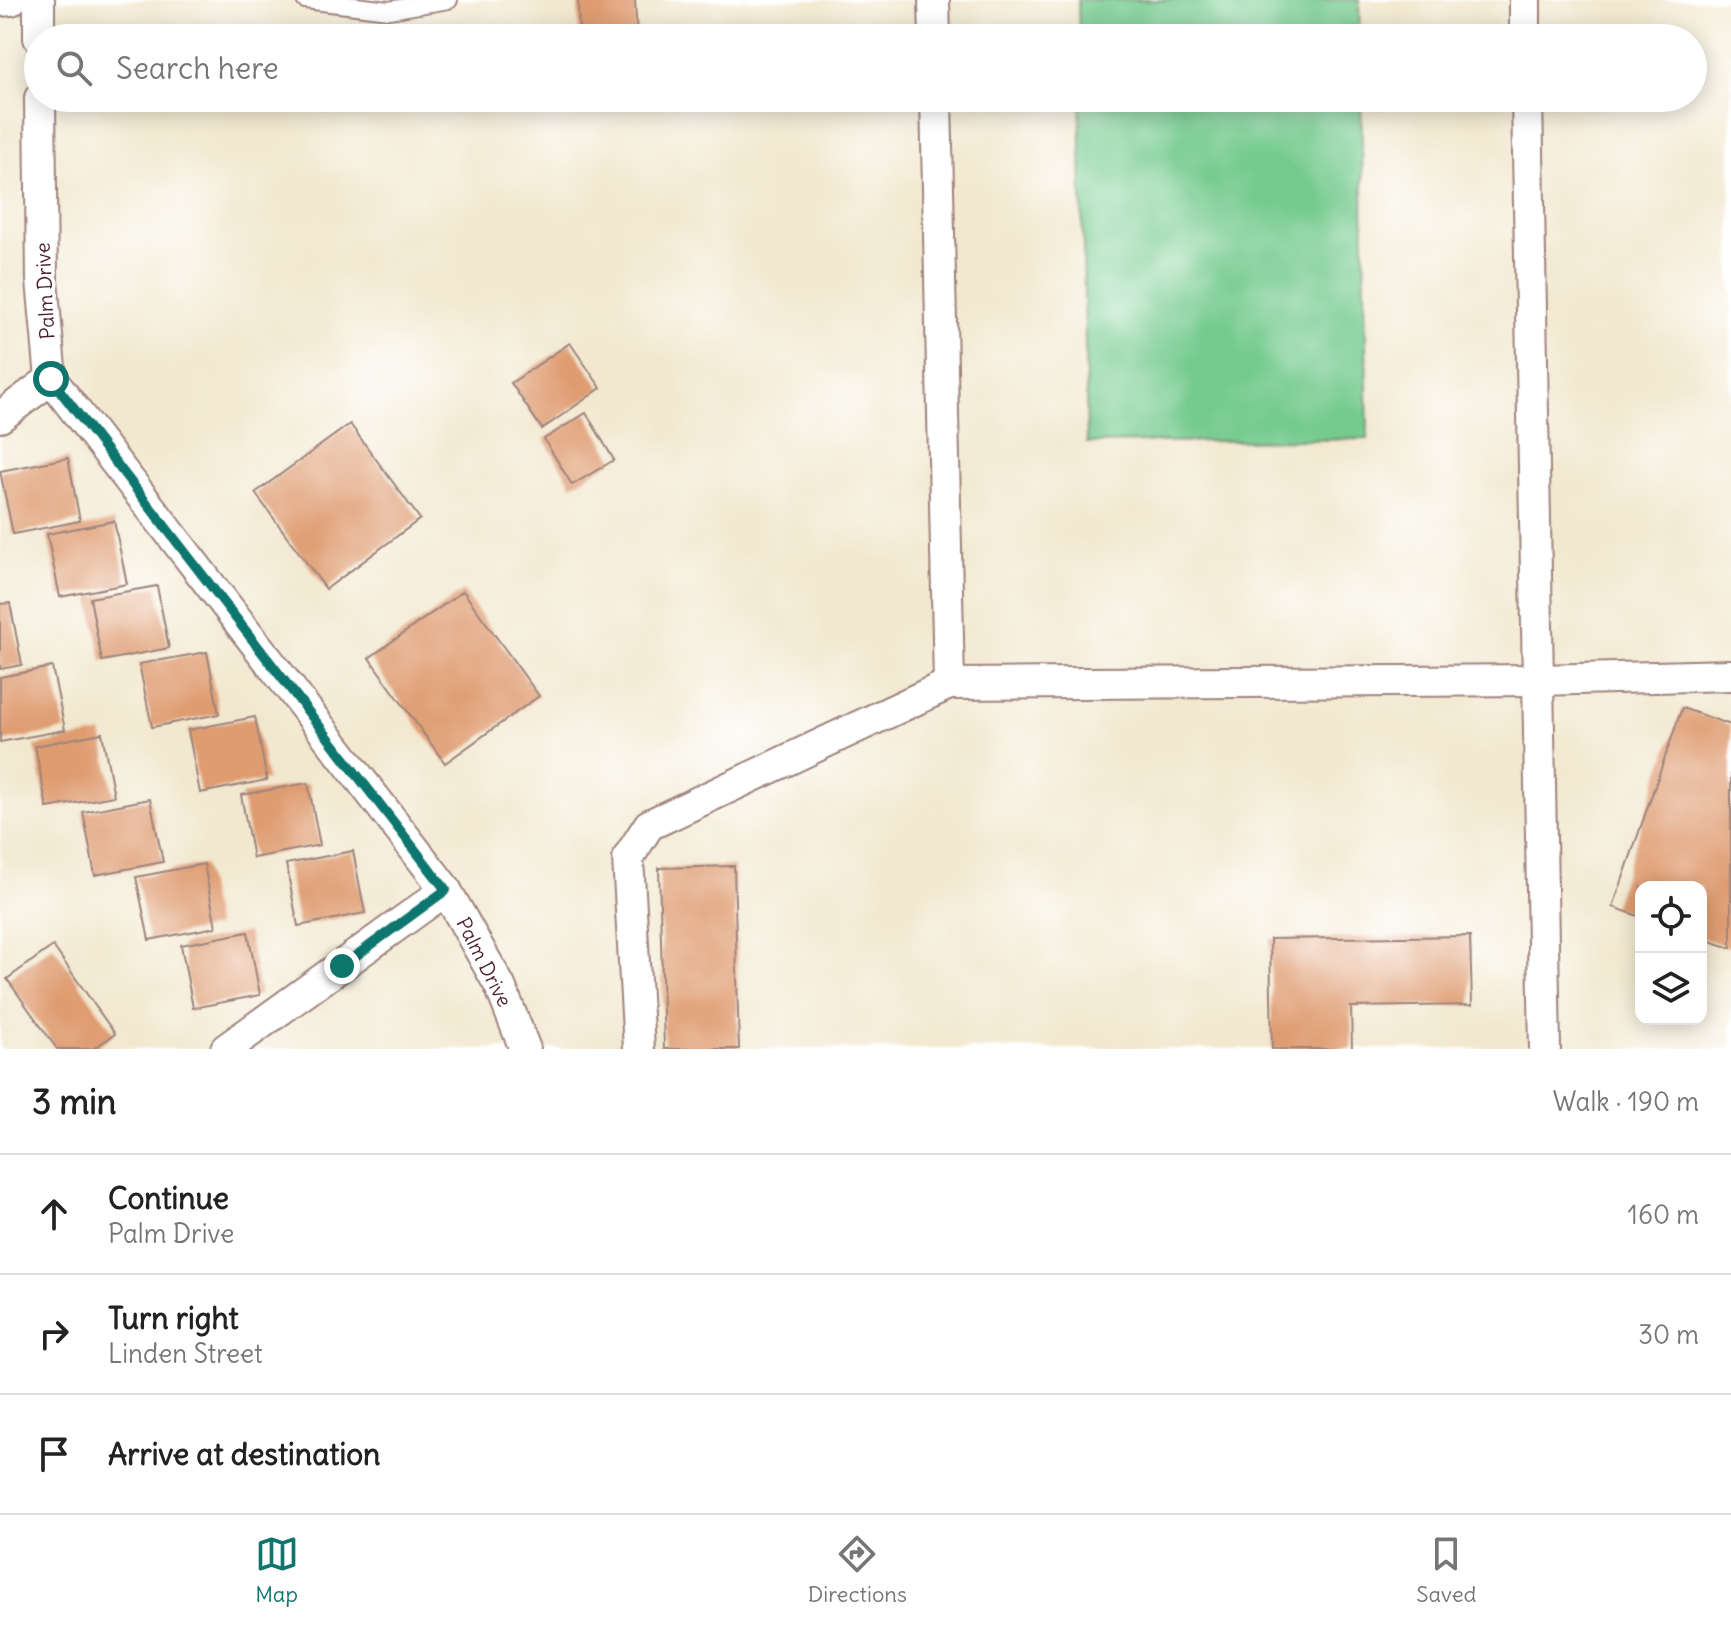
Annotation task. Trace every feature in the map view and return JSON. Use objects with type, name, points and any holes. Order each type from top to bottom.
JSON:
[{"type":"street","points":[[0,1],[11,0]]},
{"type":"street","points":[[39,0],[39,24]]},
{"type":"street","points":[[934,0],[935,24]]},
{"type":"street","points":[[1525,0],[1525,24]]},
{"type":"street","name":"Palm Drive","points":[[40,112],[42,280],[51,379],[446,890],[500,986],[525,1049]]},
{"type":"street","points":[[936,112],[949,684]]},
{"type":"street","points":[[1527,112],[1545,1049]]},
{"type":"street","points":[[0,417],[51,379]]},
{"type":"street","points":[[639,1049],[628,858],[649,825],[949,684],[1539,680],[1731,675]]},
{"type":"street","points":[[226,1049],[446,890]]},
{"type":"lane","points":[[305,0],[389,10],[449,0]]},
{"type":"green space","points":[[1078,0],[1359,0],[1360,24],[1079,24]]},
{"type":"green space","points":[[1080,112],[1361,112],[1368,439],[1087,443]]},
{"type":"building","points":[[578,0],[635,0],[636,24],[579,24]]},
{"type":"building","points":[[570,343],[601,388],[542,429],[511,383]]},
{"type":"building","points":[[586,413],[614,460],[572,485],[544,439]]},
{"type":"building","points":[[350,424],[420,519],[326,589],[255,493]]},
{"type":"building","points":[[68,458],[80,521],[13,534],[0,471]]},
{"type":"building","points":[[114,521],[127,584],[60,597],[47,534]]},
{"type":"building","points":[[157,586],[169,648],[102,661],[90,598]]},
{"type":"building","points":[[463,591],[539,696],[445,763],[369,658]]},
{"type":"building","points":[[10,603],[22,665],[0,669],[0,604]]},
{"type":"building","points":[[207,652],[219,714],[152,727],[139,664]]},
{"type":"building","points":[[52,667],[65,730],[0,742],[0,677]]},
{"type":"building","points":[[1682,708],[1731,725],[1731,948],[1707,940],[1707,881],[1635,881],[1635,915],[1613,907]]},
{"type":"building","points":[[255,717],[267,780],[200,793],[188,730]]},
{"type":"building","points":[[102,733],[114,796],[47,808],[35,746]]},
{"type":"building","points":[[308,783],[320,845],[253,858],[241,795]]},
{"type":"building","points":[[150,799],[163,862],[95,875],[83,812]]},
{"type":"building","points":[[353,851],[365,913],[298,926],[286,864]]},
{"type":"building","points":[[204,864],[216,927],[149,940],[136,877]]},
{"type":"building","points":[[734,866],[739,1049],[664,1049],[659,868]]},
{"type":"building","points":[[248,932],[260,995],[193,1008],[181,945]]},
{"type":"building","points":[[1470,936],[1472,1005],[1351,1007],[1352,1049],[1272,1049],[1270,939]]},
{"type":"building","points":[[53,946],[115,1034],[93,1049],[57,1049],[7,979]]},
{"type":"route","points":[[51,379],[446,890],[342,966]]}]
